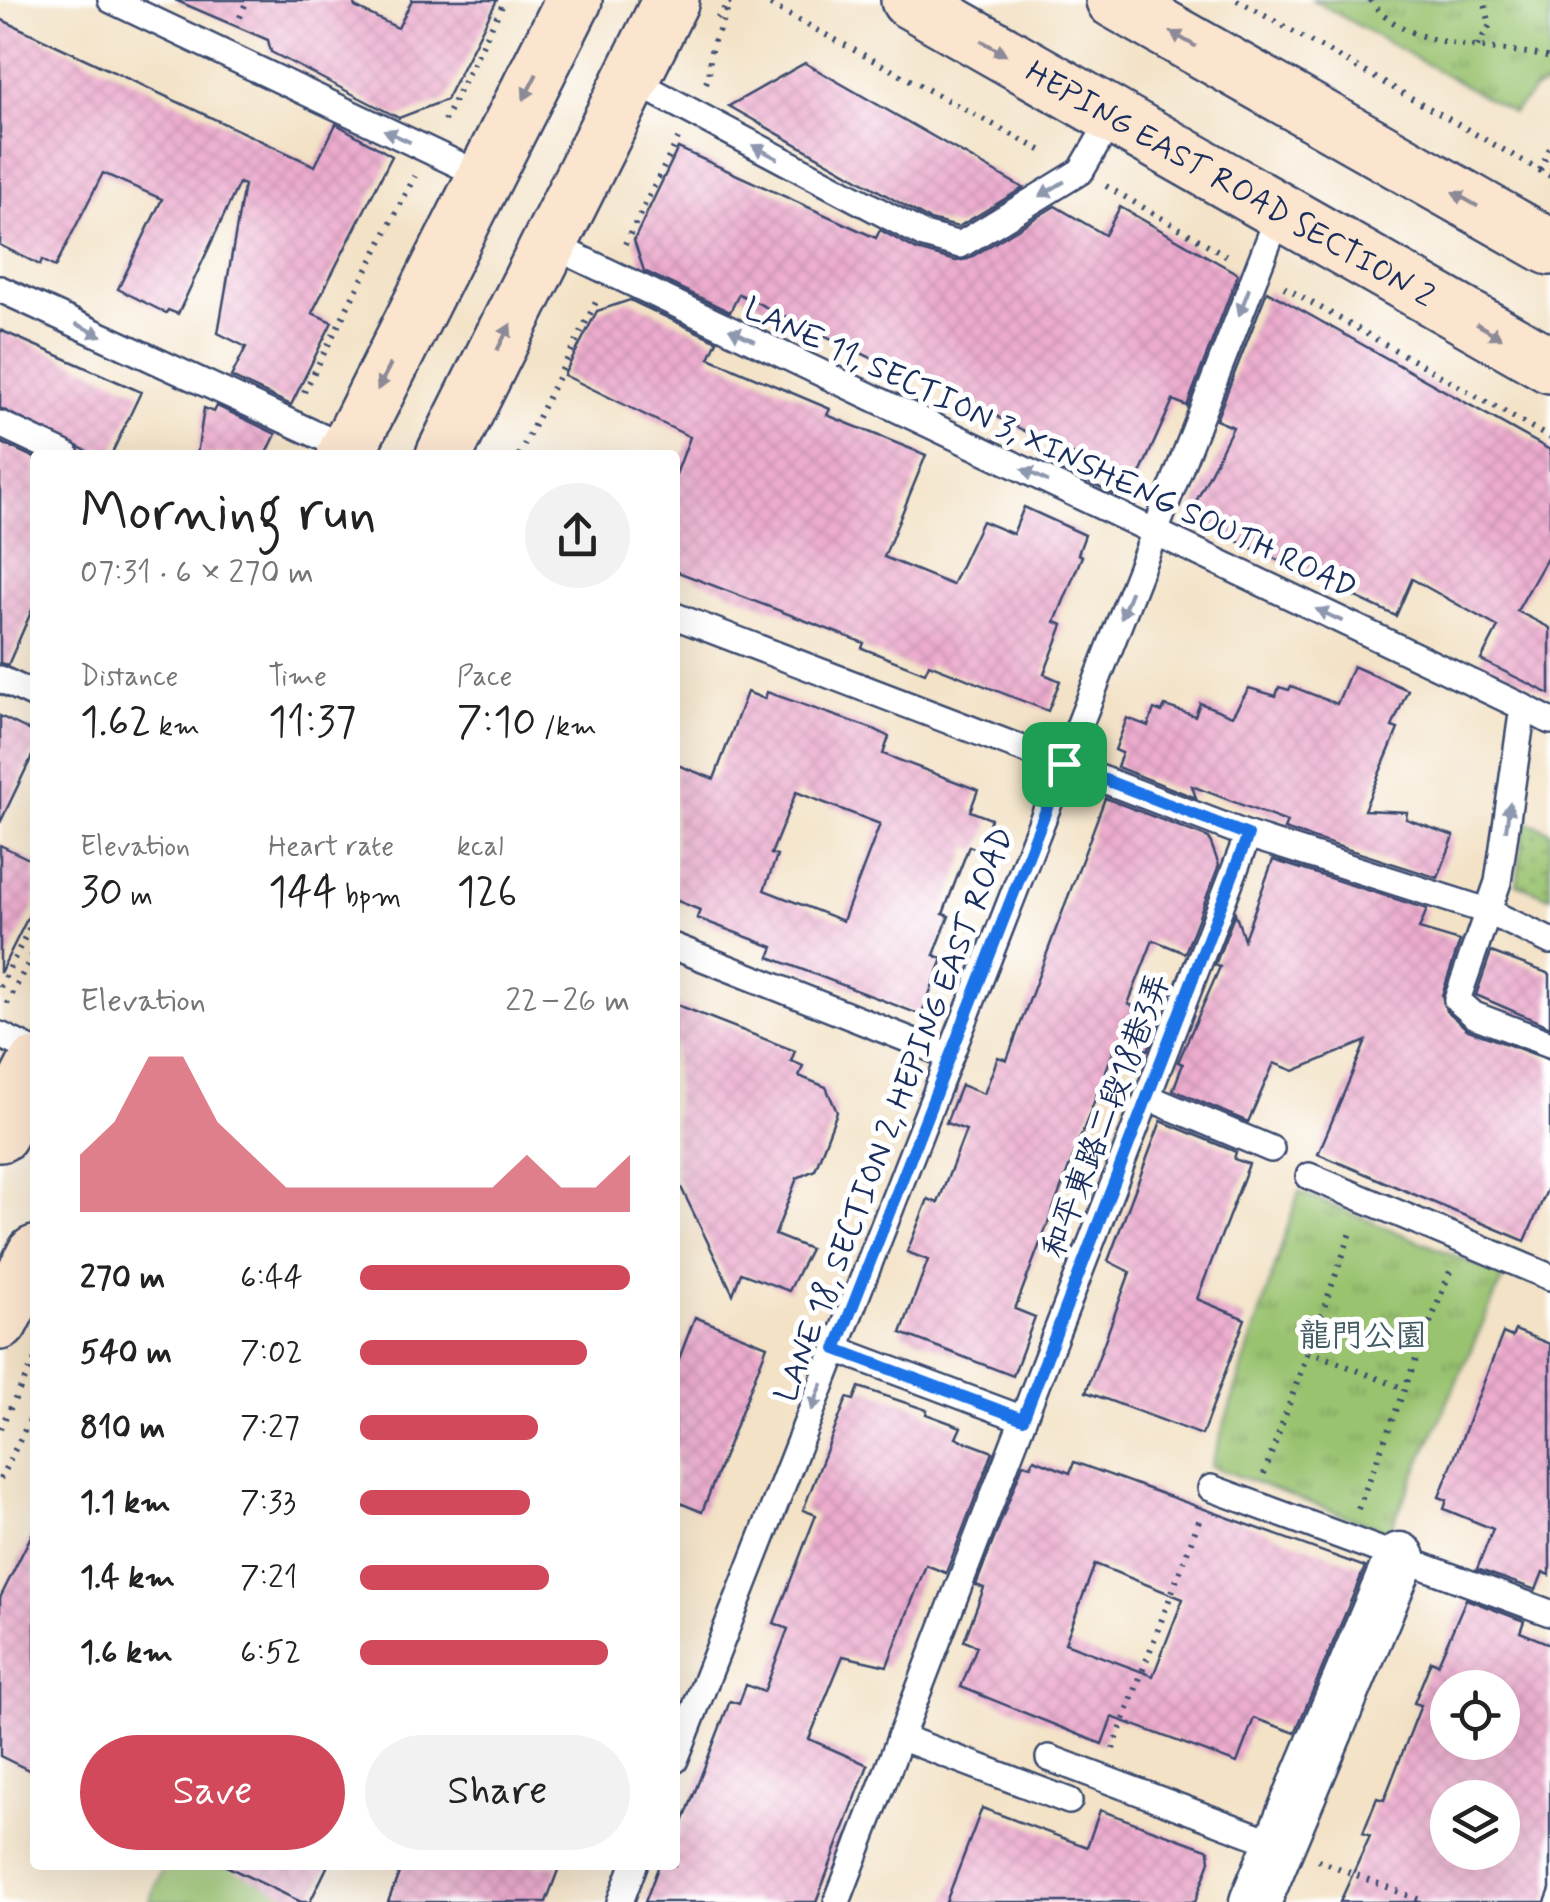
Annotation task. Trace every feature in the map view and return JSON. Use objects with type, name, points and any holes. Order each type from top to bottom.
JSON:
[{"type":"main road","points":[[347,450],[574,0]]},
{"type":"main road","points":[[447,450],[671,0]]},
{"type":"main road","name":"HEPING EAST ROAD SECTION 2","points":[[909,0],[1550,366]]},
{"type":"main road","points":[[1114,0],[1550,248]]},
{"type":"main road","points":[[0,1134],[30,1076]]},
{"type":"main road","points":[[0,1322],[30,1264]]},
{"type":"street","points":[[1256,1902],[1400,1558]]},
{"type":"lane","points":[[110,0],[485,177]]},
{"type":"lane","points":[[630,79],[924,235],[960,245],[1081,172],[1113,116]]},
{"type":"lane","name":"LANE 18, SECTION 2, HEPING EAST ROAD","points":[[680,1747],[1280,212]]},
{"type":"lane","name":"LANE 11, SECTION 3, XINSHENG SOUTH ROAD","points":[[552,245],[1550,721]]},
{"type":"lane","points":[[0,289],[342,450]]},
{"type":"lane","points":[[0,424],[55,450]]},
{"type":"lane","points":[[680,618],[1248,835],[1487,911],[1550,941]]},
{"type":"lane","points":[[0,679],[30,693]]},
{"type":"lane","points":[[1522,707],[1498,882],[1457,1000],[1474,1015],[1550,1044]]},
{"type":"lane","name":"和平東路二段18巷3弄","points":[[837,1902],[1248,835]]},
{"type":"lane","points":[[680,949],[950,1056]]},
{"type":"lane","points":[[0,1034],[30,1049]]},
{"type":"lane","points":[[1147,1097],[1272,1149]]},
{"type":"lane","points":[[1309,1176],[1550,1277]]},
{"type":"lane","points":[[836,1349],[1023,1419]]},
{"type":"lane","points":[[1211,1488],[1550,1613]]},
{"type":"lane","points":[[900,1737],[1069,1801]]},
{"type":"lane","points":[[1049,1758],[1280,1844]]},
{"type":"lane","points":[[620,1902],[632,1870]]},
{"type":"path","points":[[288,422],[505,0]]},
{"type":"path","points":[[712,71],[711,51],[733,0]]},
{"type":"path","points":[[762,0],[1081,172],[1550,438]]},
{"type":"path","points":[[1238,0],[1550,176]]},
{"type":"path","points":[[1476,46],[1490,25],[1484,0]]},
{"type":"path","points":[[1373,1],[1400,30],[1550,58]]},
{"type":"path","points":[[1540,170],[1550,148]]},
{"type":"path","points":[[0,986],[30,927]]},
{"type":"path","points":[[0,1019],[30,960]]},
{"type":"path","points":[[1254,1504],[1363,1198]]},
{"type":"path","points":[[1347,1538],[1462,1240]]},
{"type":"path","points":[[1308,1351],[1405,1388]]},
{"type":"path","points":[[0,1428],[30,1370]]},
{"type":"path","points":[[0,1479],[30,1420]]},
{"type":"path","points":[[1102,1780],[1211,1488]]},
{"type":"path","points":[[1280,1844],[1425,1902]]},
{"type":"green space","points":[[1313,0],[1550,0],[1550,84],[1534,90],[1513,113]]},
{"type":"green space","points":[[1525,821],[1550,831],[1550,897],[1517,884]]},
{"type":"green space","name":"龍門公園","points":[[1299,1192],[1504,1276],[1389,1532],[1211,1466]]},
{"type":"green space","points":[[162,1870],[244,1870],[320,1902],[149,1902]]},
{"type":"building","points":[[175,0],[353,0],[355,7],[398,28],[412,0],[497,0],[446,100],[399,118],[271,52],[268,40]]},
{"type":"building","points":[[0,19],[315,166],[336,124],[392,156],[312,313],[332,322],[291,405],[231,377],[246,347],[218,333],[244,185],[239,183],[178,314],[168,310],[166,313],[118,289],[162,199],[103,173],[55,267],[42,260],[40,265],[0,245]]},
{"type":"building","points":[[805,63],[1023,188],[958,227],[930,220],[729,106]]},
{"type":"building","points":[[678,148],[876,238],[880,230],[917,250],[956,261],[968,259],[1055,206],[1105,235],[1120,207],[1238,274],[1187,406],[1173,400],[1136,483],[1113,494],[1065,470],[1073,454],[1002,420],[984,406],[896,365],[894,369],[739,294],[730,312],[644,271],[634,240]]},
{"type":"building","points":[[1267,291],[1550,450],[1550,553],[1517,611],[1550,628],[1550,694],[1481,660],[1498,627],[1412,579],[1396,616],[1188,518],[1233,427],[1216,420]]},
{"type":"building","points":[[630,300],[717,341],[709,358],[830,409],[827,415],[926,455],[884,557],[952,585],[982,521],[1013,534],[1024,507],[1085,535],[1078,554],[1082,556],[1055,622],[1063,625],[1044,674],[1060,681],[1048,711],[929,664],[925,673],[862,648],[864,643],[680,573],[680,464],[690,437],[564,375],[597,311]]},
{"type":"building","points":[[0,330],[141,392],[113,450],[85,450],[0,408]]},
{"type":"building","points":[[217,406],[276,434],[268,450],[198,450],[204,408],[214,412]]},
{"type":"building","points":[[0,442],[30,456],[30,614],[8,665],[0,663]]},
{"type":"building","points":[[1353,666],[1408,690],[1392,727],[1398,729],[1364,810],[1407,812],[1406,819],[1454,836],[1438,878],[1284,829],[1287,822],[1192,786],[1196,798],[1117,767],[1122,753],[1115,750],[1127,718],[1148,726],[1154,709],[1162,712],[1165,706],[1195,716],[1200,703],[1232,716],[1249,688],[1276,696],[1279,687],[1289,690],[1291,686],[1337,704]]},
{"type":"building","points":[[747,692],[765,699],[767,692],[876,730],[889,737],[883,754],[978,790],[970,811],[991,819],[979,850],[969,846],[943,914],[949,916],[934,955],[943,959],[921,1015],[769,957],[773,947],[697,918],[700,910],[680,902],[680,766],[714,779]],"holes":[[[796,792],[880,824],[843,921],[764,890],[777,856],[771,854]]]},
{"type":"building","points":[[0,716],[30,731],[30,760],[0,823]]},
{"type":"building","points":[[1105,798],[1209,838],[1219,865],[1185,953],[1153,940],[1128,1004],[1161,1017],[1148,1050],[1118,1039],[1015,1309],[1035,1317],[1013,1376],[901,1333],[928,1260],[907,1252],[928,1199],[938,1203],[966,1130],[946,1123],[961,1085],[984,1094],[998,1057],[1007,1060]]},
{"type":"building","points":[[0,845],[30,860],[30,913],[0,973]]},
{"type":"building","points":[[1273,860],[1427,909],[1419,929],[1460,941],[1442,995],[1446,1011],[1468,1030],[1550,1060],[1550,1183],[1525,1241],[1318,1154],[1366,1041],[1294,1071],[1274,1063],[1248,1122],[1173,1090],[1183,1064],[1178,1062],[1220,967],[1215,965],[1235,913],[1244,939]]},
{"type":"building","points":[[1491,952],[1550,974],[1550,1027],[1476,995]]},
{"type":"building","points":[[680,1006],[795,1051],[791,1061],[803,1066],[799,1076],[826,1087],[837,1112],[815,1170],[797,1178],[775,1235],[810,1249],[789,1291],[741,1273],[733,1294],[680,1185]]},
{"type":"building","points":[[1161,1121],[1236,1152],[1234,1159],[1249,1164],[1197,1299],[1245,1319],[1202,1435],[1086,1392],[1130,1272],[1108,1261]]},
{"type":"building","points":[[695,1317],[767,1346],[702,1512],[680,1503],[680,1356]]},
{"type":"building","points":[[1515,1330],[1550,1344],[1550,1575],[1543,1572],[1536,1590],[1477,1569],[1493,1529],[1444,1509],[1447,1500],[1439,1497],[1503,1333],[1512,1337]]},
{"type":"building","points":[[859,1387],[927,1410],[926,1414],[961,1427],[956,1438],[993,1452],[946,1573],[926,1565],[887,1666],[843,1656],[809,1739],[868,1765],[816,1902],[645,1902],[657,1870],[680,1870],[680,1830],[730,1701],[739,1704],[746,1685],[764,1692],[788,1629],[774,1623],[816,1515],[803,1510],[847,1398],[854,1400]]},
{"type":"building","points":[[1034,1459],[1070,1473],[1074,1462],[1365,1567],[1295,1733],[1254,1718],[1237,1763],[1112,1717],[1102,1744],[961,1687],[977,1646],[964,1641],[984,1588],[976,1585],[1023,1464],[1031,1466]],"holes":[[[1095,1564],[1183,1599],[1153,1676],[1065,1643]]]},
{"type":"building","points":[[30,1538],[30,1771],[0,1756],[0,1598]]},
{"type":"building","points":[[1466,1599],[1524,1621],[1520,1632],[1550,1644],[1550,1889],[1545,1902],[1340,1902],[1370,1836],[1363,1833],[1377,1798],[1384,1800],[1421,1705],[1414,1703],[1431,1661],[1438,1664]]},
{"type":"building","points":[[982,1808],[1087,1847],[1100,1810],[1209,1850],[1210,1861],[1195,1902],[946,1902]]},
{"type":"building","points":[[234,1870],[326,1870],[310,1902],[301,1902]]},
{"type":"building","points":[[400,1870],[558,1870],[546,1902],[388,1902]]},
{"type":"route","points":[[1064,764],[1248,835],[1023,1419],[836,1349],[1064,764]]}]
